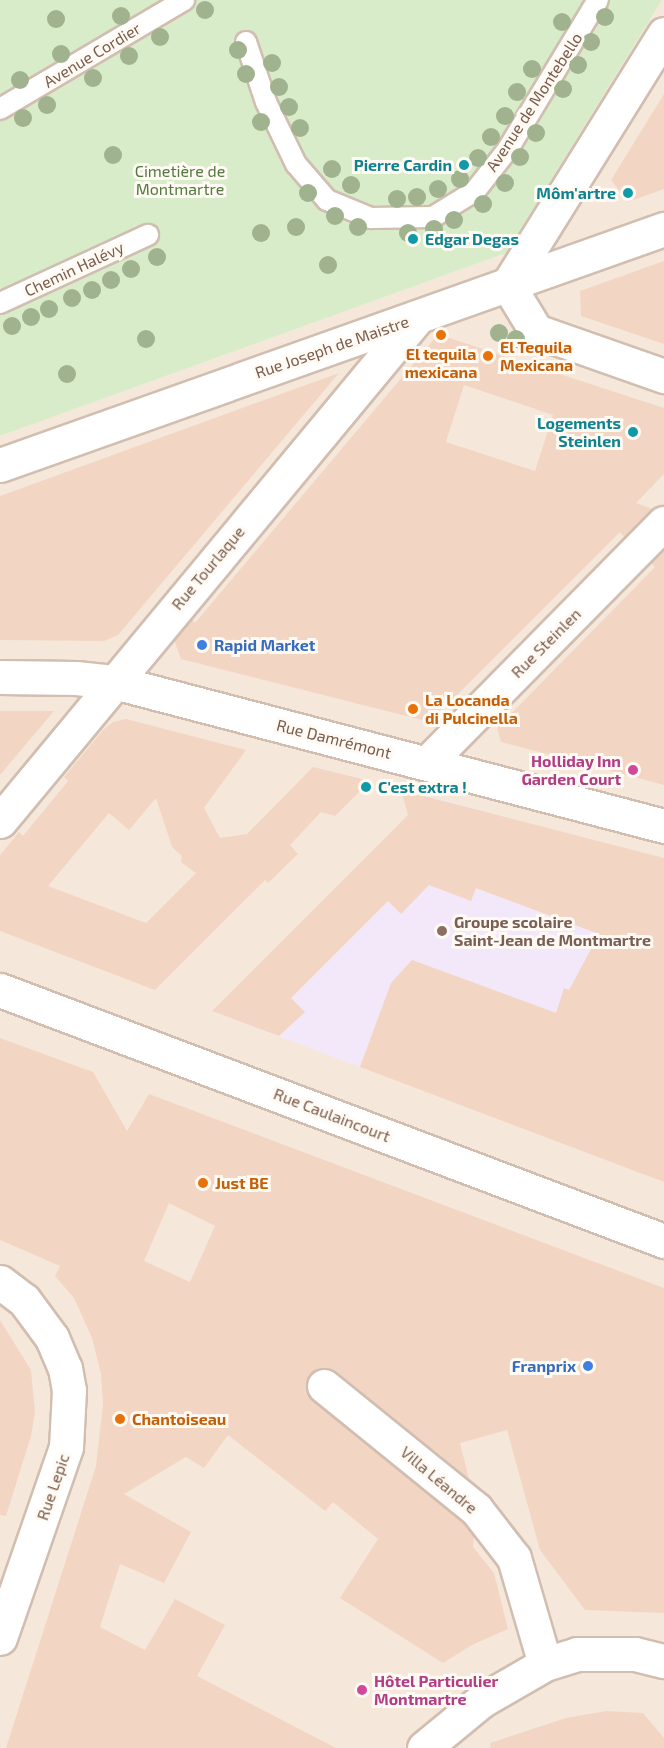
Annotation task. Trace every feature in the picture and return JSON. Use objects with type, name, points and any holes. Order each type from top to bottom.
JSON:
[{"type":"street","points":[[664,34],[508,285],[536,331],[664,376]]},
{"type":"street","name":"Rue Joseph de Maistre","points":[[0,465],[664,229]]},
{"type":"street","name":"Rue Tourlaque","points":[[0,821],[418,317]]},
{"type":"street","name":"Rue Steinlen","points":[[427,763],[664,523]]},
{"type":"street","name":"Rue Damrémont","points":[[0,677],[76,678],[114,682],[664,826]]},
{"type":"street","name":"Rue Caulaincourt","points":[[0,990],[664,1241]]},
{"type":"street","name":"Rue Lepic","points":[[0,1282],[24,1300],[47,1331],[65,1368],[69,1390],[66,1447],[0,1638]]},
{"type":"street","name":"Villa Léandre","points":[[324,1386],[476,1509],[514,1558],[545,1664]]},
{"type":"street","points":[[424,1748],[481,1701],[545,1664],[577,1654],[635,1654],[664,1661]]},
{"type":"lane","name":"Avenue Cordier","points":[[0,109],[184,0]]},
{"type":"lane","name":"Avenue de Montebello","points":[[246,42],[266,102],[296,164],[327,200],[371,218],[433,217],[475,191],[508,149],[598,0]]},
{"type":"lane","name":"Chemin Halévy","points":[[0,303],[148,235]]},
{"type":"shaded area","points":[[664,0],[664,1748],[0,1748],[0,436],[506,253]]},
{"type":"shaded area","name":"Groupe scolaire Saint-Jean de Montmartre","points":[[427,796],[486,812],[469,886],[612,938],[556,1013],[412,960],[391,983],[360,1067],[212,1011]]},
{"type":"green space","name":"Cimetière de Montmartre","points":[[0,0],[662,0],[506,253],[0,436]]},
{"type":"building","points":[[664,94],[664,189],[628,202],[611,180]]},
{"type":"building","points":[[664,261],[664,344],[581,316],[580,291]]},
{"type":"building","points":[[443,336],[664,408],[664,474],[636,503],[652,509],[624,537],[620,532],[430,722],[181,659],[174,640],[192,619],[195,623],[435,338]],"holes":[[[464,385],[553,415],[535,471],[446,442]]]},
{"type":"building","points":[[339,373],[118,635],[104,641],[0,640],[0,496]]},
{"type":"building","points":[[664,550],[664,785],[501,742],[497,728],[655,567],[651,563]]},
{"type":"building","points":[[0,711],[54,711],[0,775]]},
{"type":"building","points":[[126,719],[246,750],[204,808],[220,838],[247,834],[313,767],[370,781],[335,816],[321,812],[290,845],[298,854],[268,883],[265,880],[155,990],[0,931],[0,855],[19,832],[23,836],[68,781],[64,777],[103,730],[113,722]],"holes":[[[156,798],[172,847],[182,856],[181,862],[196,873],[146,923],[48,886],[109,813],[129,830]]]},
{"type":"building","points":[[401,790],[664,858],[664,1182],[360,1067],[391,983],[412,960],[556,1013],[564,988],[569,990],[599,934],[476,888],[471,901],[429,885],[401,914],[388,901],[291,998],[305,1012],[279,1036],[212,1011],[408,815]]},
{"type":"building","points":[[0,1038],[93,1072],[127,1131],[149,1094],[664,1288],[664,1613],[585,1610],[540,1550],[507,1430],[460,1443],[469,1479],[336,1371],[318,1368],[310,1374],[306,1383],[306,1392],[312,1400],[463,1522],[474,1537],[473,1547],[494,1573],[508,1629],[472,1645],[443,1663],[340,1598],[378,1539],[333,1502],[325,1511],[228,1435],[204,1468],[186,1457],[124,1494],[191,1532],[164,1583],[120,1564],[100,1627],[145,1650],[175,1599],[225,1625],[197,1676],[336,1748],[6,1748],[96,1466],[103,1404],[101,1374],[92,1338],[74,1298],[55,1276],[60,1266],[0,1240]],"holes":[[[169,1203],[215,1226],[190,1282],[144,1261]]]},
{"type":"building","points":[[0,1320],[31,1370],[35,1412],[31,1436],[6,1516],[0,1515]]},
{"type":"building","points":[[606,1711],[643,1713],[664,1738],[664,1748],[491,1748],[490,1743],[566,1718]]},
{"type":"place","name":"Pierre Cardin","points":[[464,165]]},
{"type":"place","name":"Môm'artre","points":[[628,193]]},
{"type":"place","name":"Edgar Degas","points":[[413,239]]},
{"type":"place","name":"El tequila mexicana","points":[[441,335]]},
{"type":"place","name":"El Tequila Mexicana","points":[[488,356]]},
{"type":"place","name":"Logements Steinlen","points":[[633,432]]},
{"type":"place","name":"Rapid Market","points":[[202,645]]},
{"type":"place","name":"La Locanda di Pulcinella","points":[[413,709]]},
{"type":"place","name":"Holliday Inn Garden Court","points":[[633,770]]},
{"type":"place","name":"C'est extra !","points":[[366,787]]},
{"type":"place","name":"Groupe scolaire Saint-Jean de Montmartre","points":[[442,931]]},
{"type":"place","name":"Just BE","points":[[203,1183]]},
{"type":"place","name":"Franprix","points":[[588,1366]]},
{"type":"place","name":"Chantoiseau","points":[[120,1419]]},
{"type":"place","name":"Hôtel Particulier Montmartre","points":[[362,1690]]}]
